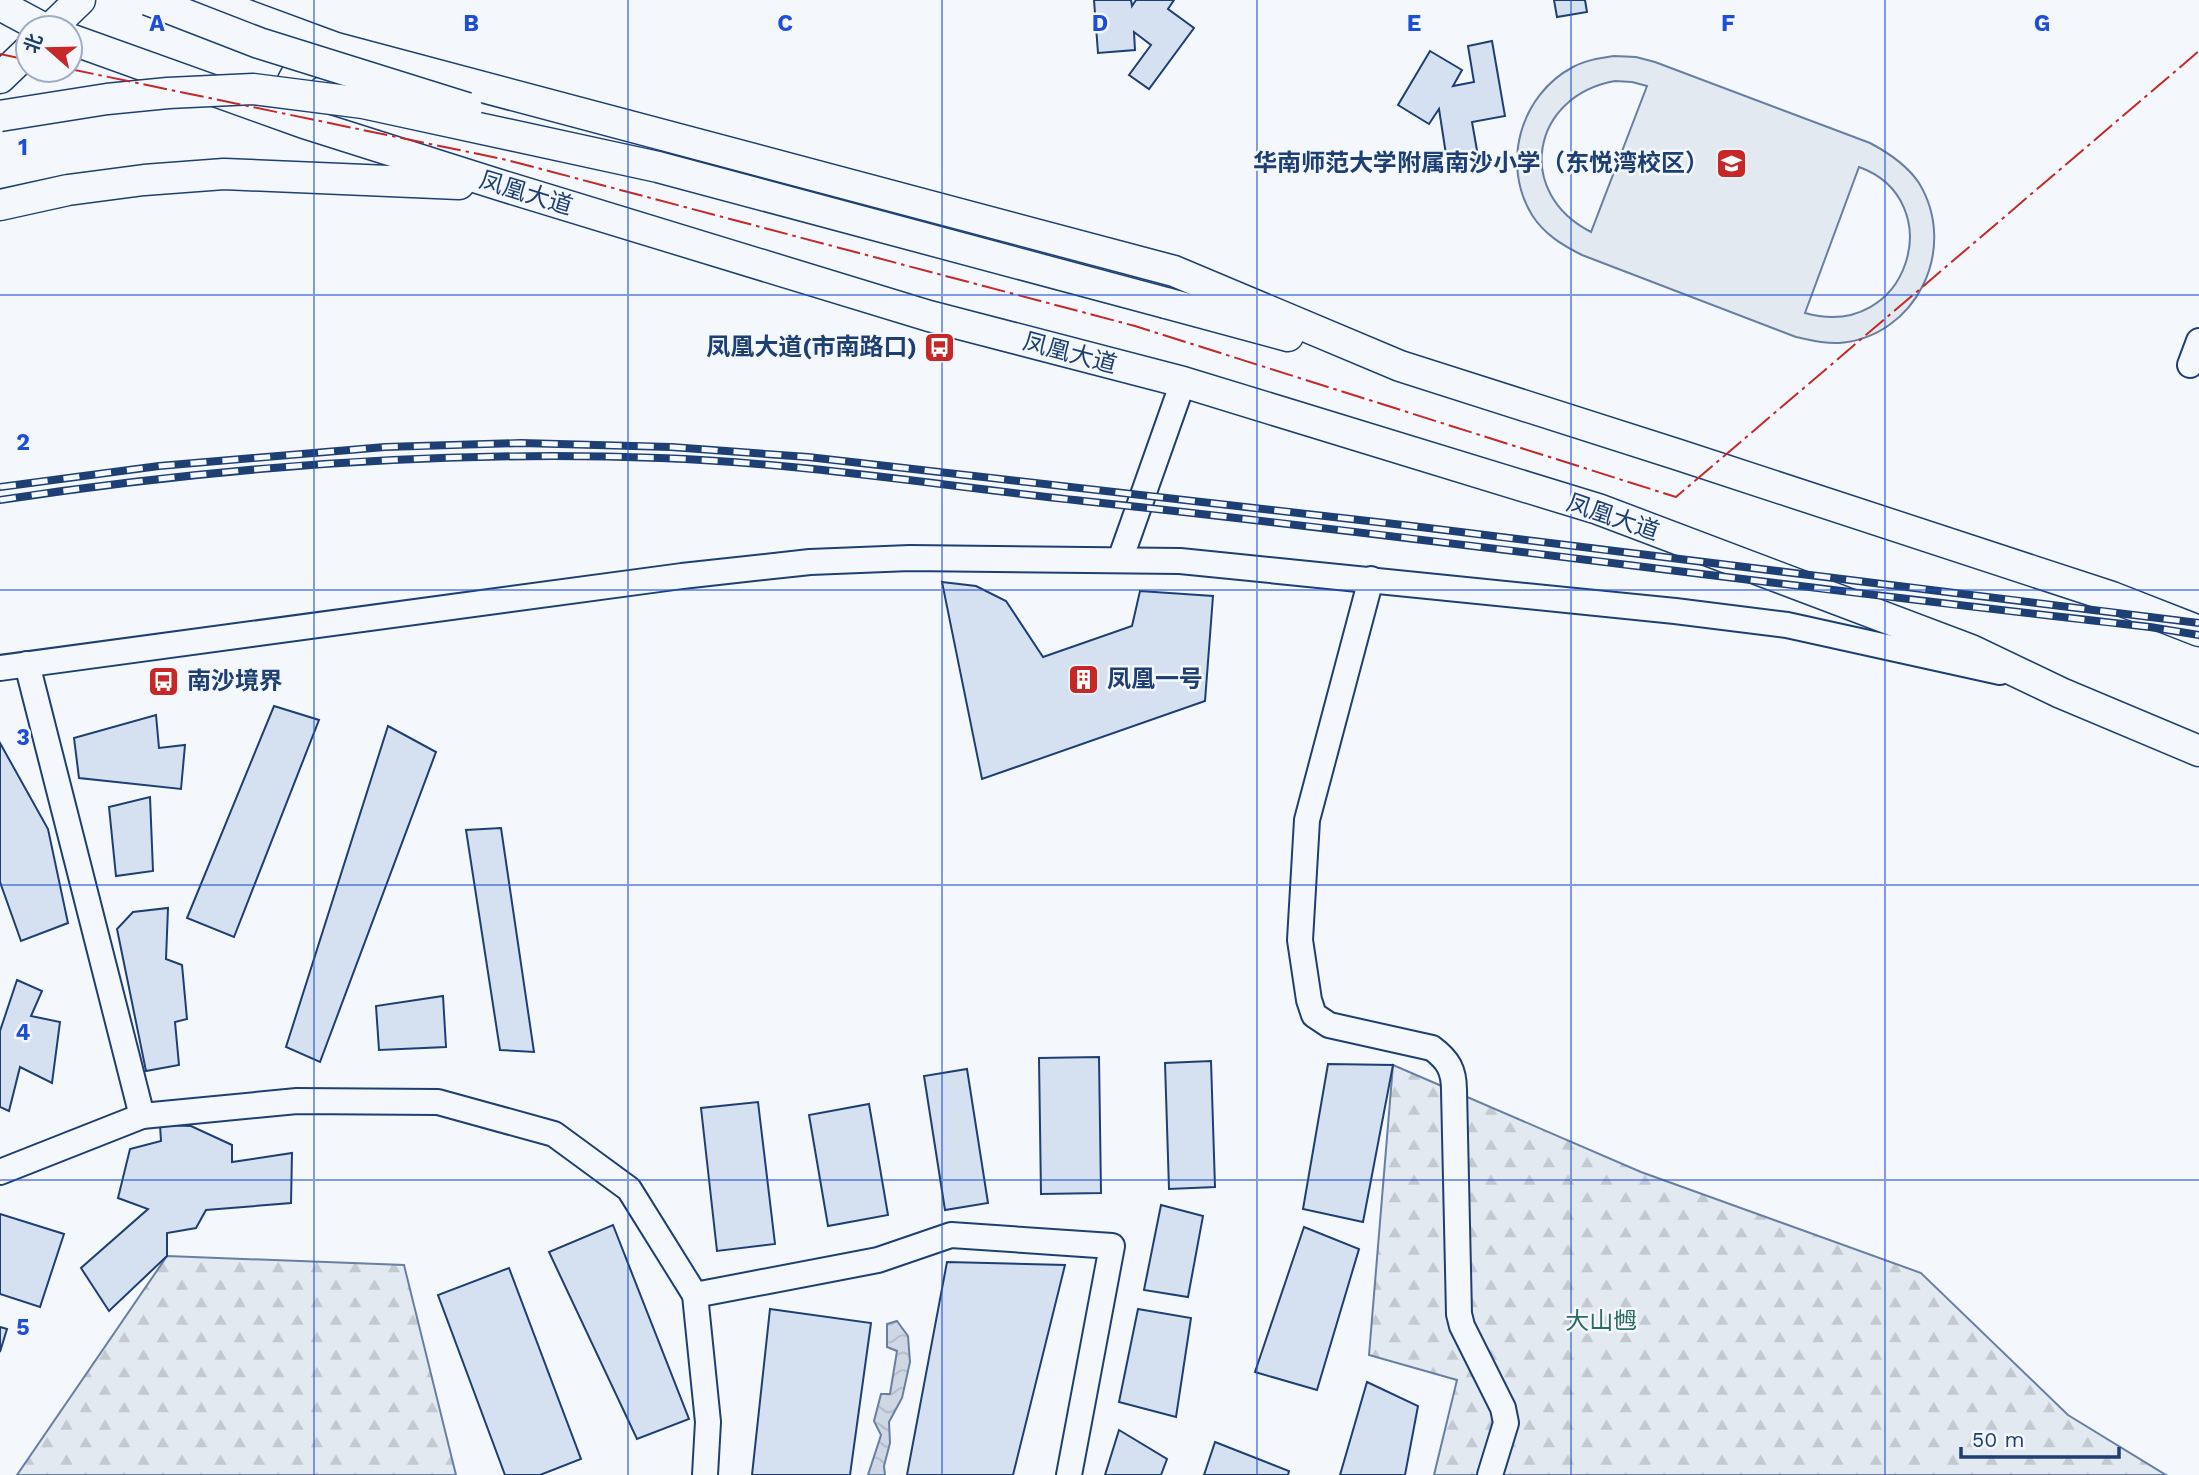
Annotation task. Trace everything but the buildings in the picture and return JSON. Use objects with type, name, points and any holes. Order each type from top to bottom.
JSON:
[{"type":"main road","points":[[66,14],[80,0]]},
{"type":"main road","points":[[148,0],[260,43],[658,167],[1400,366],[2086,588],[2199,631]]},
{"type":"main road","points":[[206,0],[336,48],[1174,271],[1400,366]]},
{"type":"main road","points":[[258,0],[264,8],[301,36]]},
{"type":"main road","points":[[0,5],[17,14]]},
{"type":"main road","name":"凤凰大道","points":[[84,44],[304,123],[503,186],[929,316],[1183,382],[1598,509],[1971,650],[2060,692],[2199,751]]},
{"type":"main road","points":[[304,123],[287,106],[288,86],[301,67],[336,48]]},
{"type":"main road","points":[[0,78],[14,64]]},
{"type":"main road","points":[[0,116],[107,99],[253,89],[363,103],[658,167]]},
{"type":"main road","points":[[0,205],[68,190],[144,180],[225,174],[503,186]]},
{"type":"street","points":[[2190,365],[2199,341]]},
{"type":"street","points":[[1120,560],[1183,382]]},
{"type":"street","name":"凤凰大道","points":[[0,668],[682,576],[810,562],[910,558],[1120,560],[1180,561],[1371,579],[1787,625],[2000,672],[2060,692]]},
{"type":"street","points":[[1371,579],[1307,820],[1300,940],[1314,1015],[1329,1025],[1432,1048],[1443,1057],[1454,1076],[1459,1314],[1462,1326],[1503,1408],[1506,1423],[1490,1475]]},
{"type":"street","points":[[27,664],[142,1116]]},
{"type":"street","points":[[0,1172],[142,1116],[296,1101],[438,1102],[554,1134],[629,1189],[695,1295],[708,1422],[705,1475]]},
{"type":"street","points":[[695,1295],[878,1260],[951,1235],[1112,1246],[1069,1475]]},
{"type":"green space","points":[[1614,56],[1636,57],[1655,62],[1870,143],[1903,165],[1919,183],[1930,209],[1934,235],[1932,261],[1923,286],[1909,307],[1890,325],[1866,337],[1828,343],[1796,337],[1582,255],[1548,233],[1532,215],[1523,195],[1517,153],[1521,132],[1540,95],[1555,79],[1578,65]],"holes":[[[1615,81],[1647,86],[1591,232],[1566,215],[1550,194],[1543,171],[1543,148],[1550,125],[1565,105],[1587,90]],[[1859,167],[1887,184],[1904,208],[1910,235],[1906,263],[1892,288],[1870,307],[1841,316],[1805,313]]]},
{"type":"green space","name":"大山乸","points":[[1393,1065],[1641,1172],[1921,1273],[2068,1415],[2166,1475],[1434,1475],[1457,1380],[1369,1355]]},
{"type":"green space","points":[[167,1256],[404,1265],[456,1475],[17,1475]]},
{"type":"water","points":[[897,1321],[908,1336],[910,1362],[902,1398],[889,1422],[890,1443],[884,1466],[885,1475],[868,1475],[881,1435],[874,1421],[881,1394],[890,1394],[897,1351],[887,1347],[887,1324]]},
{"type":"railway","points":[[0,487],[159,466],[385,447],[521,443],[671,447],[808,457],[1412,526],[2199,623]]},
{"type":"railway","points":[[0,500],[164,478],[412,459],[577,456],[714,461],[823,470],[1357,532],[2199,635]]},
{"type":"power","points":[[84,72],[507,160],[1135,326],[1676,497],[2199,51]]},
{"type":"power","points":[[0,54],[14,57]]},
{"type":"place","name":"华南师范大学附属南沙小学（东悦湾校区）","points":[[1732,163]]},
{"type":"place","name":"凤凰大道(市南路口)","points":[[940,347]]},
{"type":"place","name":"凤凰一号","points":[[1084,679]]},
{"type":"place","name":"南沙境界","points":[[164,681]]}]
